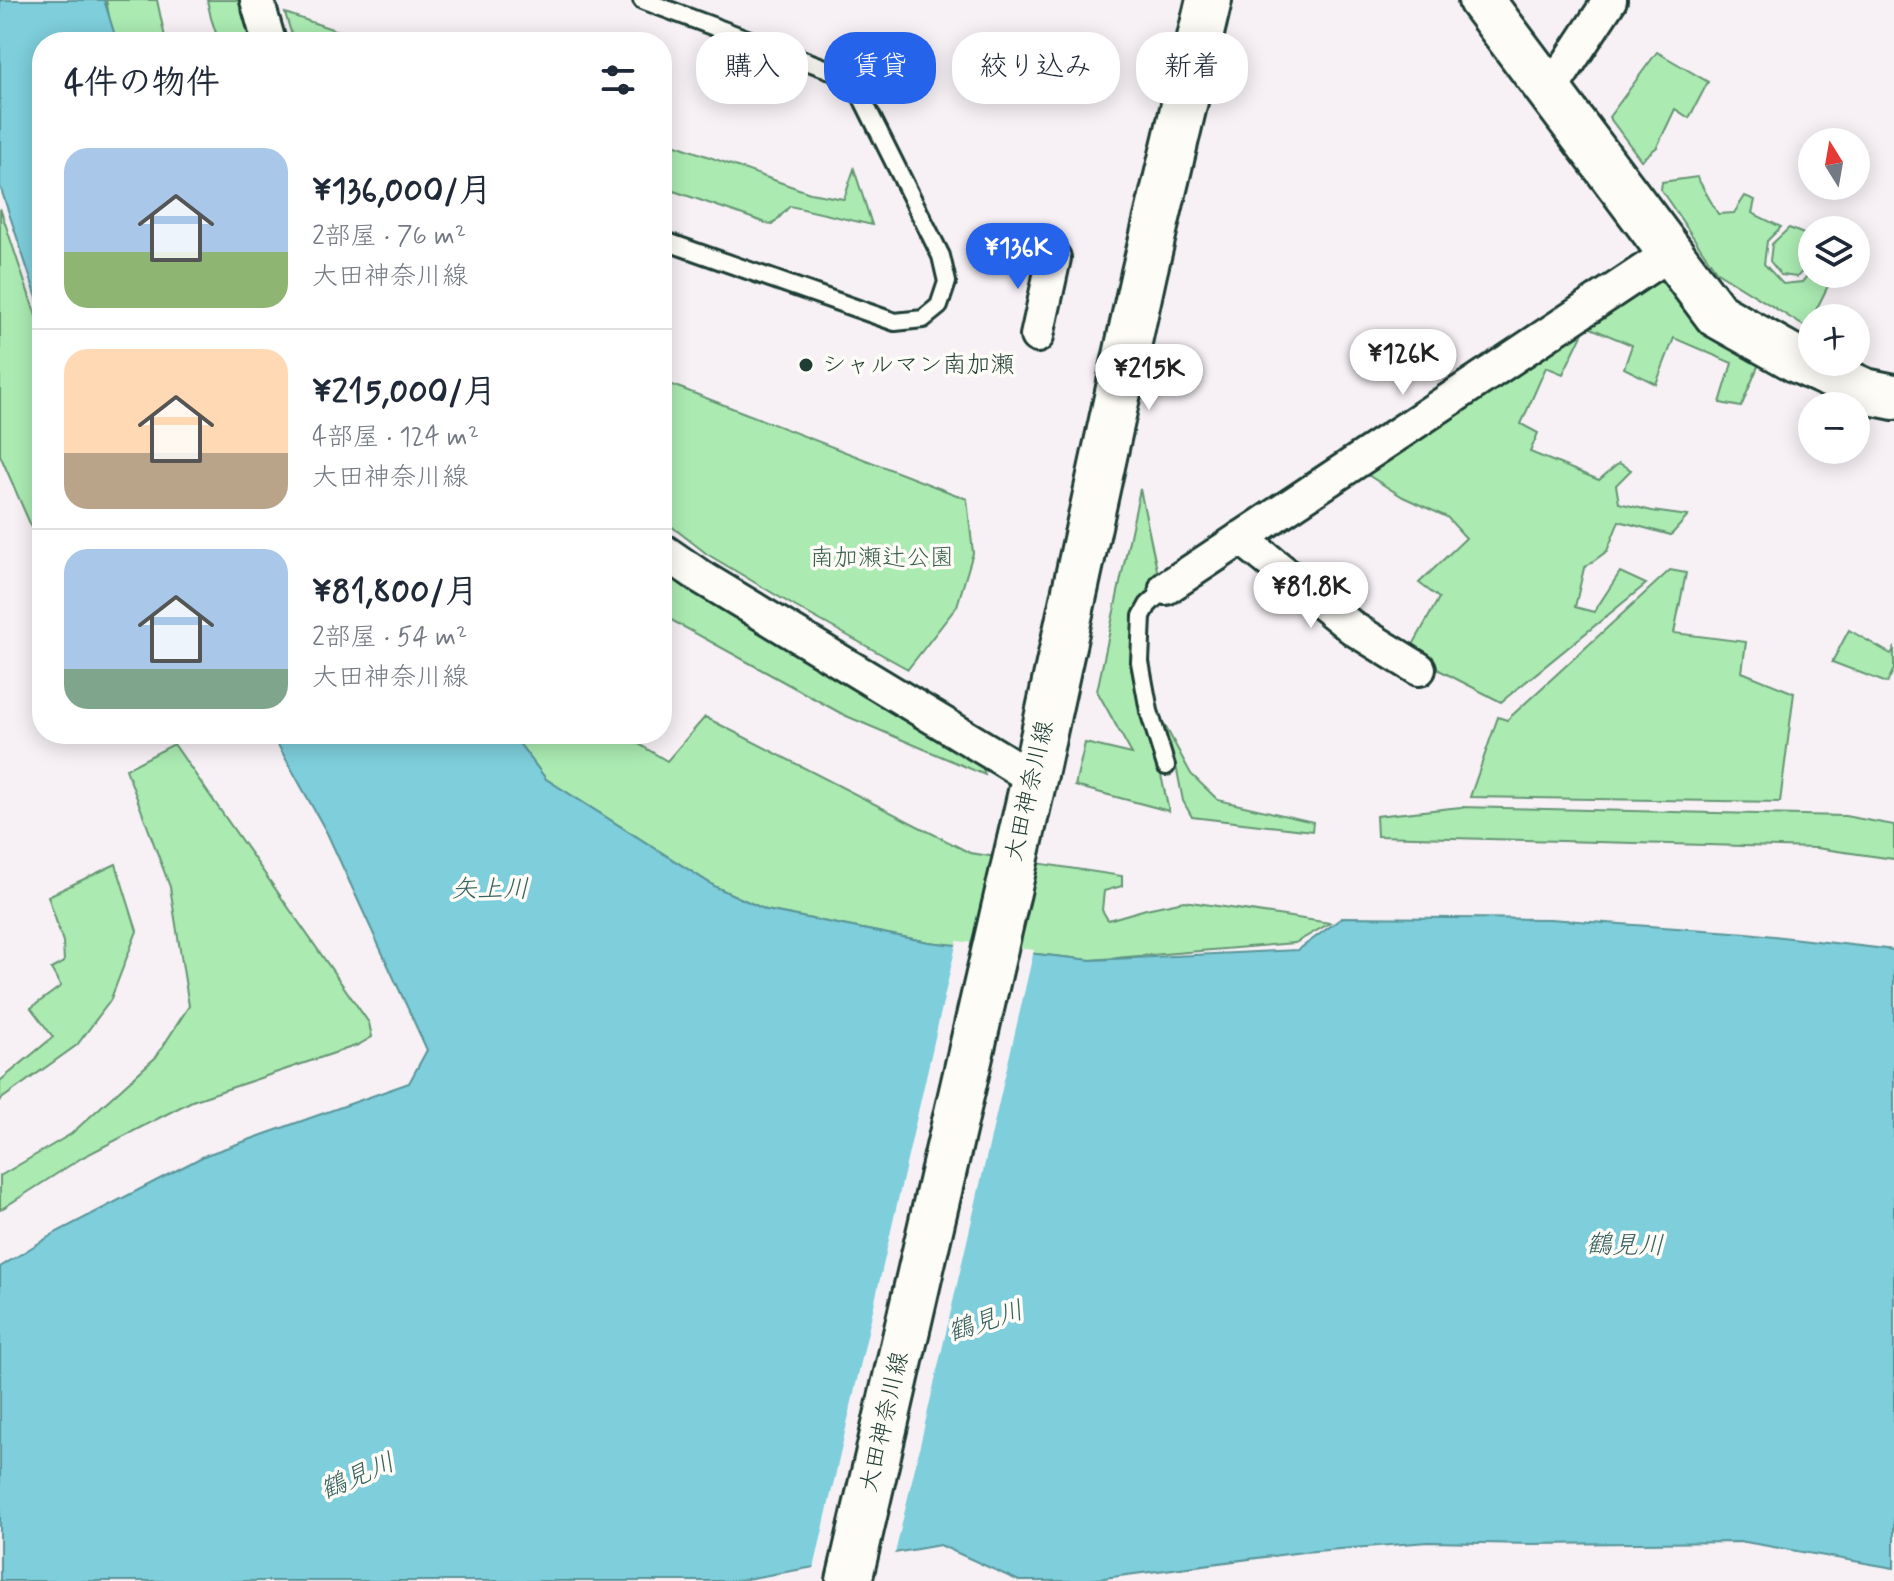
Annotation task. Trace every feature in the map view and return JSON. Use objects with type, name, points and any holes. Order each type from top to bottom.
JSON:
[{"type":"main road","name":"大田神奈川線","points":[[849,1581],[1030,794],[1144,273],[1209,0]]},
{"type":"main road","points":[[1481,0],[1717,315],[1799,361],[1865,391],[1894,397]]},
{"type":"street","points":[[257,0],[266,32]]},
{"type":"street","points":[[1550,91],[1610,0]]},
{"type":"street","points":[[1166,588],[1670,253]]},
{"type":"street","points":[[1037,336],[1054,258]]},
{"type":"street","points":[[1241,538],[1354,629],[1419,669]]},
{"type":"street","points":[[672,557],[1002,759],[1030,794]]},
{"type":"lane","points":[[642,0],[852,78],[941,256],[947,282],[939,306],[923,319],[895,322],[672,244]]},
{"type":"lane","points":[[1166,588],[1148,605],[1142,616],[1140,662],[1149,711],[1166,766]]},
{"type":"green space","points":[[106,0],[157,0],[164,32],[112,32]]},
{"type":"green space","points":[[207,0],[238,0],[249,32],[216,32]]},
{"type":"green space","points":[[285,13],[341,32],[291,32]]},
{"type":"green space","points":[[1657,52],[1708,82],[1689,118],[1675,109],[1657,147],[1641,160],[1609,117]]},
{"type":"green space","points":[[672,144],[810,193],[844,199],[854,169],[872,225],[790,206],[772,225],[672,190]]},
{"type":"green space","points":[[1697,177],[1718,214],[1734,213],[1745,196],[1755,200],[1752,213],[1781,227],[1767,241],[1764,264],[1783,284],[1798,282],[1798,288],[1827,288],[1819,304],[1798,304],[1798,322],[1717,272],[1661,190],[1662,182]]},
{"type":"green space","points":[[0,208],[32,304],[32,528],[0,455]]},
{"type":"green space","points":[[1789,228],[1798,232],[1797,277],[1781,275],[1770,261],[1772,244]]},
{"type":"green space","points":[[1662,269],[1761,359],[1741,407],[1720,403],[1732,363],[1674,338],[1656,384],[1624,368],[1632,345],[1586,326],[1563,374],[1546,367],[1521,424],[1538,433],[1530,452],[1599,480],[1619,463],[1631,470],[1616,485],[1619,503],[1688,516],[1671,535],[1619,521],[1607,551],[1584,568],[1575,607],[1594,612],[1620,572],[1646,584],[1501,702],[1408,654],[1439,598],[1419,583],[1466,538],[1447,517],[1403,497],[1363,472]]},
{"type":"green space","name":"南加瀬辻公園","points":[[672,385],[967,499],[973,553],[957,606],[908,669],[707,554],[672,527]]},
{"type":"green space","points":[[1140,489],[1159,579],[1134,610],[1130,664],[1140,712],[1159,766],[1169,811],[1075,786],[1085,743],[1132,754],[1097,691]]},
{"type":"green space","points":[[1670,570],[1686,573],[1674,633],[1746,642],[1742,672],[1794,693],[1780,802],[1470,797],[1498,717],[1507,720]]},
{"type":"green space","points":[[672,578],[981,764],[985,775],[844,715],[672,620]]},
{"type":"green space","points":[[1849,630],[1891,654],[1894,649],[1894,669],[1887,683],[1832,662]]},
{"type":"green space","points":[[705,717],[970,853],[1122,876],[1122,886],[1104,891],[1102,910],[1108,920],[1184,901],[1330,923],[1295,943],[1091,960],[928,942],[766,910],[716,887],[546,779],[520,744],[639,744],[667,761]]},
{"type":"green space","points":[[1159,720],[1162,720],[1191,774],[1218,800],[1313,822],[1312,831],[1192,817],[1183,801],[1176,765]]},
{"type":"green space","points":[[174,744],[369,1023],[372,1037],[358,1045],[192,1101],[83,1157],[0,1210],[0,1176],[71,1134],[156,1057],[189,1006],[170,887],[126,769]]},
{"type":"green space","points":[[1461,807],[1845,816],[1894,825],[1894,859],[1816,848],[1377,836],[1376,816]]},
{"type":"green space","points":[[116,864],[137,931],[110,1001],[77,1045],[0,1100],[0,1081],[53,1037],[31,1008],[61,986],[51,969],[64,962],[63,942],[48,896]]},
{"type":"water","points":[[0,0],[104,0],[114,32],[32,32],[32,283],[0,186]]},
{"type":"water","points":[[278,744],[520,744],[546,779],[716,887],[766,910],[929,942],[1091,960],[1298,950],[1343,917],[1550,919],[1747,933],[1894,950],[1894,1568],[1745,1542],[1428,1542],[1303,1552],[1081,1581],[1019,1581],[940,1545],[735,1581],[0,1581],[0,1267],[55,1233],[206,1155],[409,1083],[427,1050],[327,833]]},
{"type":"pier","points":[[957,941],[1034,950],[894,1558],[813,1573]]},
{"type":"place","name":"シャルマン南加瀬","points":[[806,365]]},
{"type":"water label","name":"矢上川","points":[[490,890]]},
{"type":"water label","name":"鶴見川","points":[[1625,1246]]},
{"type":"water label","name":"鶴見川","points":[[986,1322]]},
{"type":"water label","name":"鶴見川","points":[[358,1477]]}]
